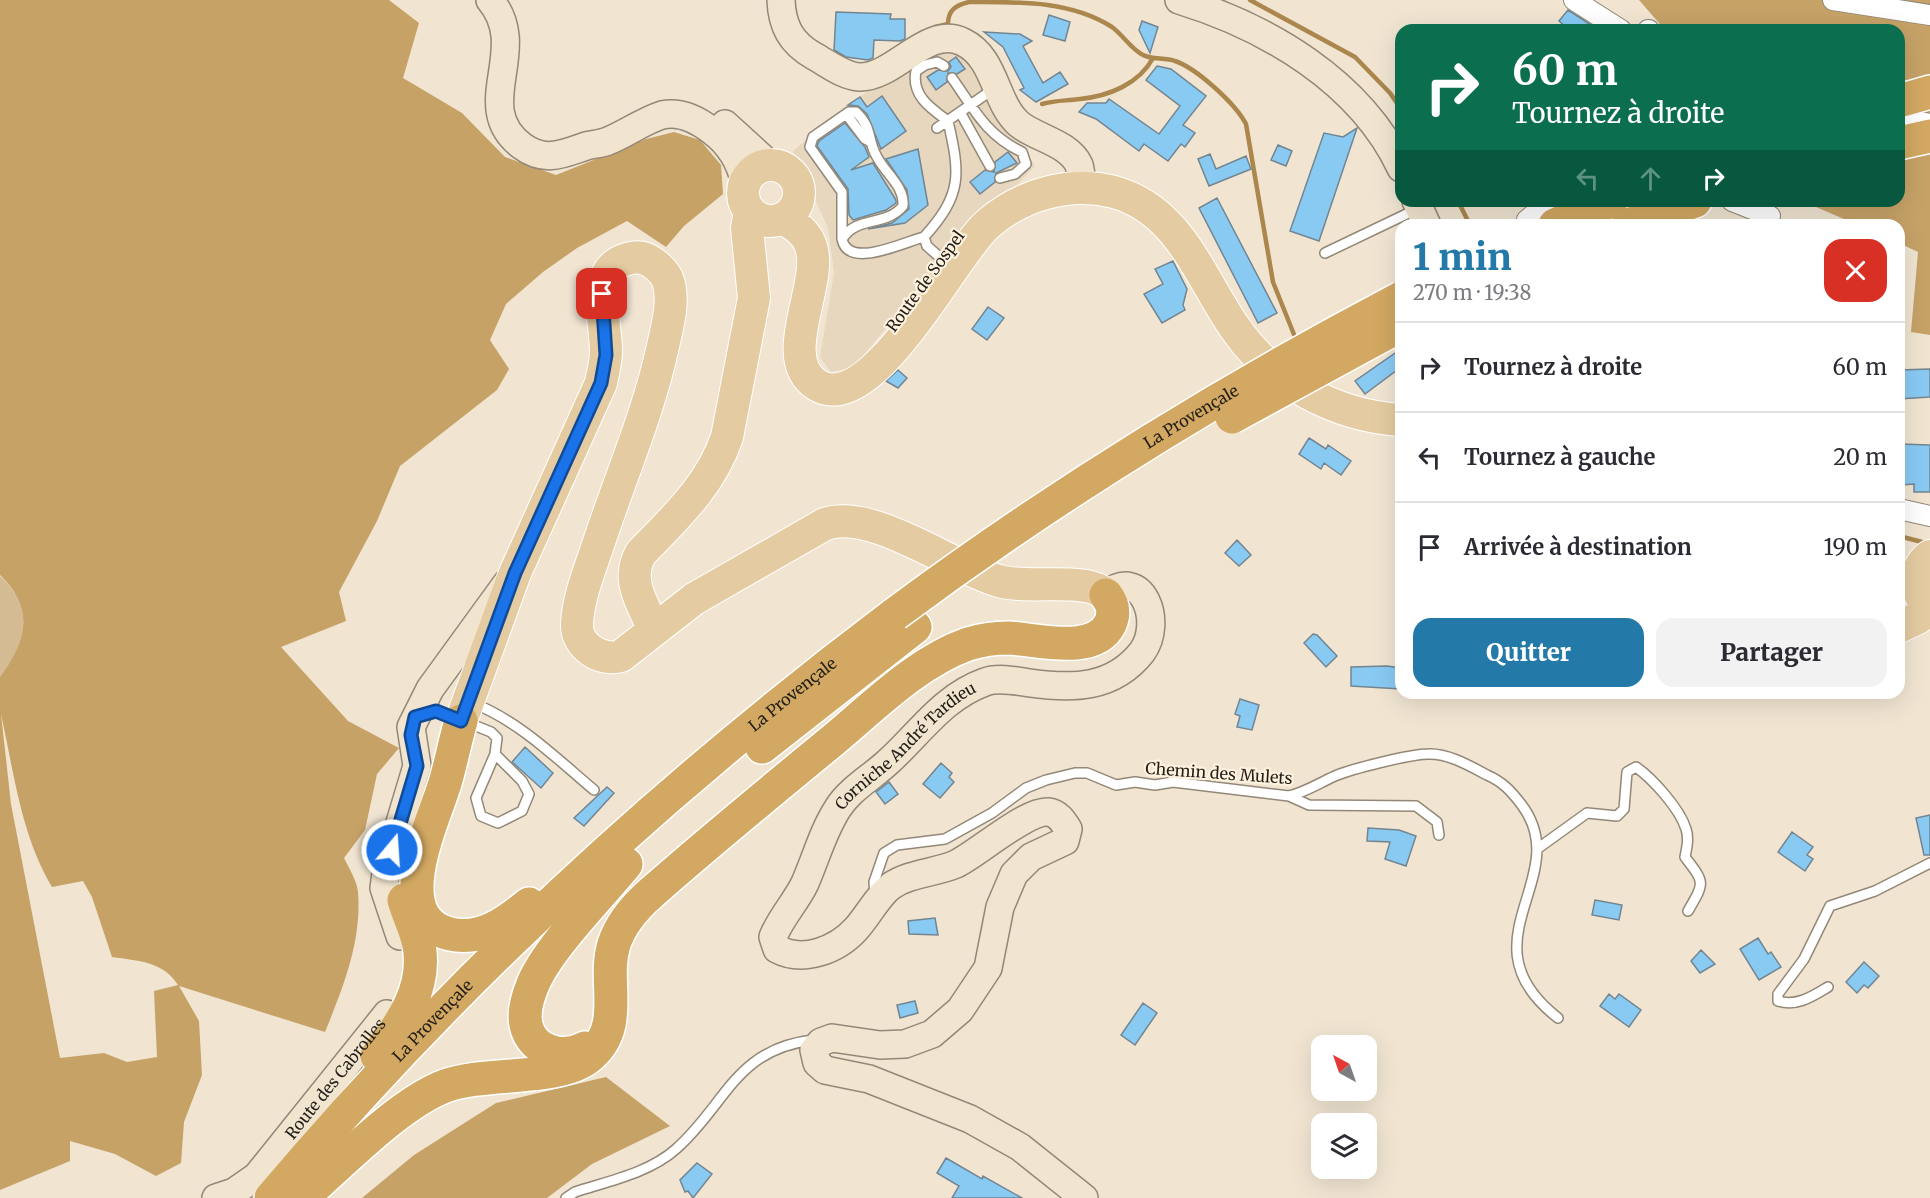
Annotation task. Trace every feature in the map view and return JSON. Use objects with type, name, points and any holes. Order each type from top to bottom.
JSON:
[{"type":"highway","points":[[1905,99],[1930,92]]},
{"type":"highway","points":[[1905,142],[1930,136]]},
{"type":"highway","points":[[1569,219],[1597,207]]},
{"type":"highway","points":[[1645,219],[1678,207]]},
{"type":"highway","name":"La Provençale","points":[[289,1194],[538,946],[627,864],[1003,537],[1138,447],[1264,372],[1395,301]]},
{"type":"highway","name":"La Provençale","points":[[289,1194],[405,1051],[505,949],[561,895],[700,770],[817,673],[1019,552],[1160,460],[1326,364],[1395,328]]},
{"type":"highway","points":[[289,1194],[432,1092],[465,1080],[571,1067],[597,1050],[609,1026],[613,1002],[614,944],[629,916],[662,883],[872,707],[926,667],[957,649],[980,641],[1006,638],[1059,644],[1096,638],[1106,631],[1113,616],[1113,606],[1106,594]]},
{"type":"highway","points":[[466,705],[445,782],[421,856],[416,881],[417,897],[426,917],[440,930],[452,934],[474,935],[504,923],[610,837],[700,770]]},
{"type":"highway","points":[[289,1194],[396,1031],[413,1000],[420,972],[420,953],[404,900],[402,877],[416,824],[466,705]]},
{"type":"highway","points":[[609,1026],[581,1050],[556,1053],[543,1049],[534,1041],[526,1025],[526,1011],[534,982],[543,965],[627,864]]},
{"type":"main road","points":[[654,630],[636,591],[633,577],[635,564],[641,553],[692,500],[721,454],[754,298],[750,247],[770,207],[795,179],[780,167],[770,165],[755,170],[770,207]]},
{"type":"main road","name":"Route de Sospel","points":[[870,370],[881,343],[933,247],[1003,194],[1028,181],[1066,169],[1076,170],[1154,211],[1170,227],[1213,289],[1235,329],[1267,365],[1305,394],[1346,409],[1382,419],[1395,420]]},
{"type":"main road","name":"Route de Sospel","points":[[770,207],[802,231],[810,245],[814,259],[801,321],[803,368],[810,379],[821,387],[829,389],[849,386],[891,352],[915,324],[987,224],[1016,204],[1038,194],[1076,170]]},
{"type":"main road","points":[[466,705],[515,573],[601,383],[606,355],[602,289],[605,278],[619,262],[632,257],[647,259],[663,272],[669,285],[668,323],[650,399],[601,535],[577,624],[585,645],[595,654],[609,658],[629,651],[694,599],[825,524],[844,520],[874,526],[975,573],[1001,582],[1038,587],[1083,584],[1098,588],[1106,594]]},
{"type":"main road","points":[[1905,624],[1918,618],[1930,607],[1918,591],[1916,565]]},
{"type":"street","name":"Route de Sospel","points":[[490,0],[506,28],[507,41],[499,102],[501,117],[507,130],[523,147],[546,157],[563,156],[587,146],[606,142],[663,115],[686,116],[699,121],[726,141],[741,169],[770,207]]},
{"type":"street","points":[[781,0],[786,29],[795,43],[844,73],[859,76],[877,74],[933,42],[950,38],[963,42],[976,51],[1009,112],[1020,124],[1076,170]]},
{"type":"street","points":[[1179,0],[1232,20],[1310,64],[1335,81],[1359,105],[1395,159]]},
{"type":"street","points":[[1574,0],[1612,24]]},
{"type":"street","points":[[1833,0],[1930,15]]},
{"type":"street","name":"Route de Sospel","points":[[587,146],[600,132],[658,103],[672,101],[690,103],[707,110],[770,165]]},
{"type":"street","points":[[1905,119],[1930,124]]},
{"type":"street","points":[[1528,219],[1543,207]]},
{"type":"street","points":[[1747,207],[1770,216]]},
{"type":"street","points":[[1905,510],[1930,516]]},
{"type":"street","name":"Route des Cabrolles","points":[[216,1198],[234,1192],[257,1176],[382,1024],[402,987],[406,966],[405,949],[384,888],[387,866],[417,766],[411,735],[415,717],[430,689],[515,573]]},
{"type":"street","name":"Corniche André Tardieu","points":[[821,1042],[832,1038],[880,1045],[905,1044],[932,1034],[953,1016],[977,987],[988,968],[1000,907],[1014,874],[1031,857],[1065,841],[1068,829],[1058,815],[1047,812],[1029,818],[956,864],[889,887],[854,931],[829,949],[806,955],[788,955],[777,949],[773,937],[780,920],[804,885],[840,806],[889,761],[936,712],[963,692],[988,681],[1015,681],[1049,686],[1099,684],[1122,670],[1142,652],[1152,631],[1152,614],[1137,590],[1126,585],[1115,586],[1106,594]]},
{"type":"street","points":[[430,689],[448,687],[466,705]]},
{"type":"street","points":[[415,717],[466,705]]},
{"type":"street","points":[[821,1042],[814,1050],[817,1063],[825,1070],[869,1079],[970,1119],[1020,1147],[1084,1198]]},
{"type":"lane","points":[[933,247],[957,180],[958,165],[948,121],[930,108],[916,91],[914,81],[916,71],[925,65],[937,62],[944,66]]},
{"type":"lane","points":[[952,78],[1002,142],[1022,152],[1026,164],[1015,174],[1000,178]]},
{"type":"lane","points":[[937,128],[996,87]]},
{"type":"lane","points":[[842,239],[855,225],[890,218],[903,206],[903,194],[877,157],[865,120],[856,112],[846,114],[813,137],[810,147],[842,192],[842,239],[844,246],[850,253],[867,255],[933,247]]},
{"type":"lane","points":[[960,112],[990,166]]},
{"type":"lane","points":[[1403,219],[1421,211]]},
{"type":"lane","points":[[1325,253],[1395,222]]},
{"type":"lane","points":[[915,324],[913,311],[944,264],[933,247]]},
{"type":"lane","points":[[466,705],[497,738],[495,754],[476,798],[481,816],[498,823],[522,811],[529,794],[522,781],[495,754]]},
{"type":"lane","points":[[466,705],[501,714],[594,790]]},
{"type":"lane","name":"Chemin des Mulets","points":[[875,904],[874,882],[884,853],[897,845],[945,838],[992,813],[1026,788],[1075,773],[1087,773],[1116,785],[1135,782],[1155,785],[1173,782],[1289,796],[1305,792],[1350,771],[1429,754],[1457,760],[1507,786],[1537,828],[1537,849]]},
{"type":"lane","points":[[1558,1018],[1532,992],[1521,974],[1516,958],[1516,939],[1523,904],[1537,864],[1537,849],[1587,813],[1617,816],[1624,809],[1628,772],[1636,767],[1651,778],[1685,827],[1688,840],[1685,856],[1703,881],[1689,911]]},
{"type":"lane","points":[[1289,796],[1309,805],[1416,806],[1437,822],[1439,835]]},
{"type":"lane","points":[[1828,987],[1809,998],[1794,1003],[1778,1001],[1778,994],[1804,958],[1830,906],[1875,891],[1930,863]]},
{"type":"lane","points":[[566,1198],[575,1192],[648,1168],[676,1149],[728,1086],[761,1056],[811,1040],[821,1042]]},
{"type":"shaded area","points":[[0,0],[389,0],[419,23],[403,78],[462,113],[505,157],[556,175],[646,139],[674,132],[700,140],[721,165],[723,194],[684,226],[666,247],[627,221],[577,248],[543,272],[506,304],[490,340],[509,369],[497,390],[400,466],[377,521],[339,592],[346,621],[281,647],[348,721],[399,748],[377,774],[365,830],[344,858],[358,892],[357,928],[350,964],[325,1032],[179,986],[199,1021],[202,1075],[184,1122],[181,1163],[156,1176],[115,1154],[70,1141],[70,1161],[0,1190],[0,677],[21,638],[23,613],[19,601],[0,575]],"holes":[[[1,714],[26,825],[41,867],[52,887],[83,881],[92,897],[112,957],[140,961],[157,967],[165,971],[178,985],[154,991],[157,1057],[127,1062],[104,1053],[60,1058],[11,804]]]},
{"type":"shaded area","points":[[1639,0],[1930,0],[1930,335],[1911,332],[1918,252],[1905,246],[1905,219],[1844,219],[1816,207],[1905,207],[1905,24],[1660,24]]},
{"type":"shaded area","points":[[959,47],[1035,166],[920,287],[853,368],[831,372],[820,357],[834,273],[828,228],[793,151],[847,105],[906,67]]},
{"type":"shaded area","points":[[0,576],[19,601],[23,613],[23,626],[16,651],[0,677]]},
{"type":"shaded area","points":[[606,1077],[670,1126],[592,1164],[547,1198],[362,1198],[414,1155],[496,1103]]},
{"type":"building","points":[[1568,10],[1590,24],[1562,24],[1559,21]]},
{"type":"building","points":[[836,12],[891,14],[890,19],[905,19],[905,39],[900,41],[874,40],[873,58],[868,60],[846,57],[834,50]]},
{"type":"building","points":[[1049,15],[1070,22],[1065,41],[1043,35]]},
{"type":"building","points":[[1142,21],[1158,27],[1150,53],[1139,30]]},
{"type":"building","points":[[984,32],[1020,34],[1032,41],[1023,46],[1043,83],[1060,72],[1068,84],[1036,102],[1020,90],[1024,88],[1003,47]]},
{"type":"building","points":[[956,57],[965,69],[957,74],[948,73],[947,82],[936,90],[927,77],[938,70],[948,71],[951,67],[949,62]]},
{"type":"building","points":[[1157,66],[1171,69],[1206,96],[1183,125],[1195,133],[1185,147],[1181,144],[1168,161],[1144,144],[1139,151],[1096,119],[1079,112],[1087,103],[1106,103],[1109,99],[1159,134],[1180,106],[1146,80]]},
{"type":"building","points":[[882,96],[906,131],[881,149],[867,114],[858,106],[848,105],[860,97],[867,107]]},
{"type":"building","points":[[845,123],[865,147],[869,157],[851,170],[873,163],[896,200],[896,203],[886,210],[853,220],[849,215],[848,189],[817,146],[819,141]]},
{"type":"building","points":[[1357,128],[1319,241],[1290,231],[1324,133],[1343,137]]},
{"type":"building","points":[[1278,145],[1292,151],[1286,166],[1271,160]]},
{"type":"building","points":[[918,149],[928,205],[905,223],[868,229],[892,223],[909,209],[907,190],[886,159]]},
{"type":"building","points":[[1008,152],[1017,163],[996,173],[995,182],[980,194],[970,182],[985,170],[994,172],[995,162]]},
{"type":"building","points":[[1210,154],[1216,169],[1246,156],[1251,169],[1209,186],[1198,159]]},
{"type":"building","points":[[1217,198],[1277,313],[1258,323],[1199,208]]},
{"type":"building","points":[[1173,261],[1187,289],[1183,305],[1185,310],[1162,323],[1144,294],[1163,284],[1155,269]]},
{"type":"building","points":[[988,307],[1004,318],[987,340],[972,329]]},
{"type":"building","points":[[1395,353],[1395,372],[1365,394],[1355,381]]},
{"type":"building","points":[[1930,369],[1930,397],[1905,399],[1905,370]]},
{"type":"building","points":[[898,370],[907,378],[898,388],[886,381]]},
{"type":"building","points":[[1309,438],[1326,449],[1328,445],[1351,461],[1341,475],[1324,463],[1321,469],[1299,454]]},
{"type":"building","points":[[1905,444],[1930,445],[1930,492],[1914,492],[1914,484],[1905,485]]},
{"type":"building","points":[[1237,540],[1251,555],[1239,566],[1225,553]]},
{"type":"building","points":[[1313,634],[1317,635],[1337,656],[1326,667],[1304,643]]},
{"type":"building","points":[[1351,667],[1395,667],[1395,689],[1351,686]]},
{"type":"building","points":[[1240,699],[1259,705],[1252,730],[1237,727],[1240,716],[1235,714]]},
{"type":"building","points":[[525,747],[553,773],[541,788],[512,762]]},
{"type":"building","points":[[941,763],[952,773],[949,777],[954,782],[940,798],[923,784]]},
{"type":"building","points":[[889,782],[898,794],[885,804],[876,792]]},
{"type":"building","points":[[607,787],[614,793],[584,826],[574,818]]},
{"type":"building","points":[[1930,815],[1930,855],[1924,855],[1916,818]]},
{"type":"building","points":[[1368,828],[1399,830],[1416,836],[1406,866],[1385,859],[1390,842],[1367,841]]},
{"type":"building","points":[[1792,832],[1813,847],[1807,855],[1813,859],[1805,871],[1778,852]]},
{"type":"building","points":[[1595,900],[1622,905],[1619,920],[1592,915]]},
{"type":"building","points":[[935,918],[938,935],[909,934],[908,921]]},
{"type":"building","points":[[1758,938],[1768,954],[1771,952],[1781,967],[1759,980],[1740,949]]},
{"type":"building","points":[[1701,950],[1715,964],[1700,973],[1691,961]]},
{"type":"building","points":[[1864,962],[1879,976],[1868,988],[1864,985],[1857,993],[1846,982]]},
{"type":"building","points":[[1609,994],[1615,999],[1619,994],[1641,1010],[1629,1027],[1600,1006]]},
{"type":"building","points":[[915,1001],[918,1013],[900,1018],[897,1005]]},
{"type":"building","points":[[1143,1003],[1157,1013],[1135,1045],[1121,1035]]},
{"type":"building","points":[[946,1158],[982,1179],[983,1176],[1022,1198],[952,1198],[959,1186],[937,1173]]},
{"type":"building","points":[[697,1163],[712,1174],[693,1198],[688,1191],[685,1192],[680,1180]]},
{"type":"waterway","points":[[1250,0],[1355,57],[1395,100]]},
{"type":"waterway","points":[[935,27],[948,24],[949,15],[954,9],[969,2],[1043,4],[1061,7],[1096,18],[1112,27],[1143,55],[1184,65],[1214,87],[1233,106],[1246,124],[1273,282],[1297,342]]},
{"type":"waterway","points":[[1042,104],[1112,92],[1140,75],[1153,58]]},
{"type":"waterway","points":[[1461,207],[1467,219]]},
{"type":"waterway","points":[[1905,538],[1922,542]]},
{"type":"route","points":[[392,850],[417,766],[418,759],[411,735],[415,717],[436,711],[461,721],[500,609],[601,383],[606,355],[602,294]]}]
